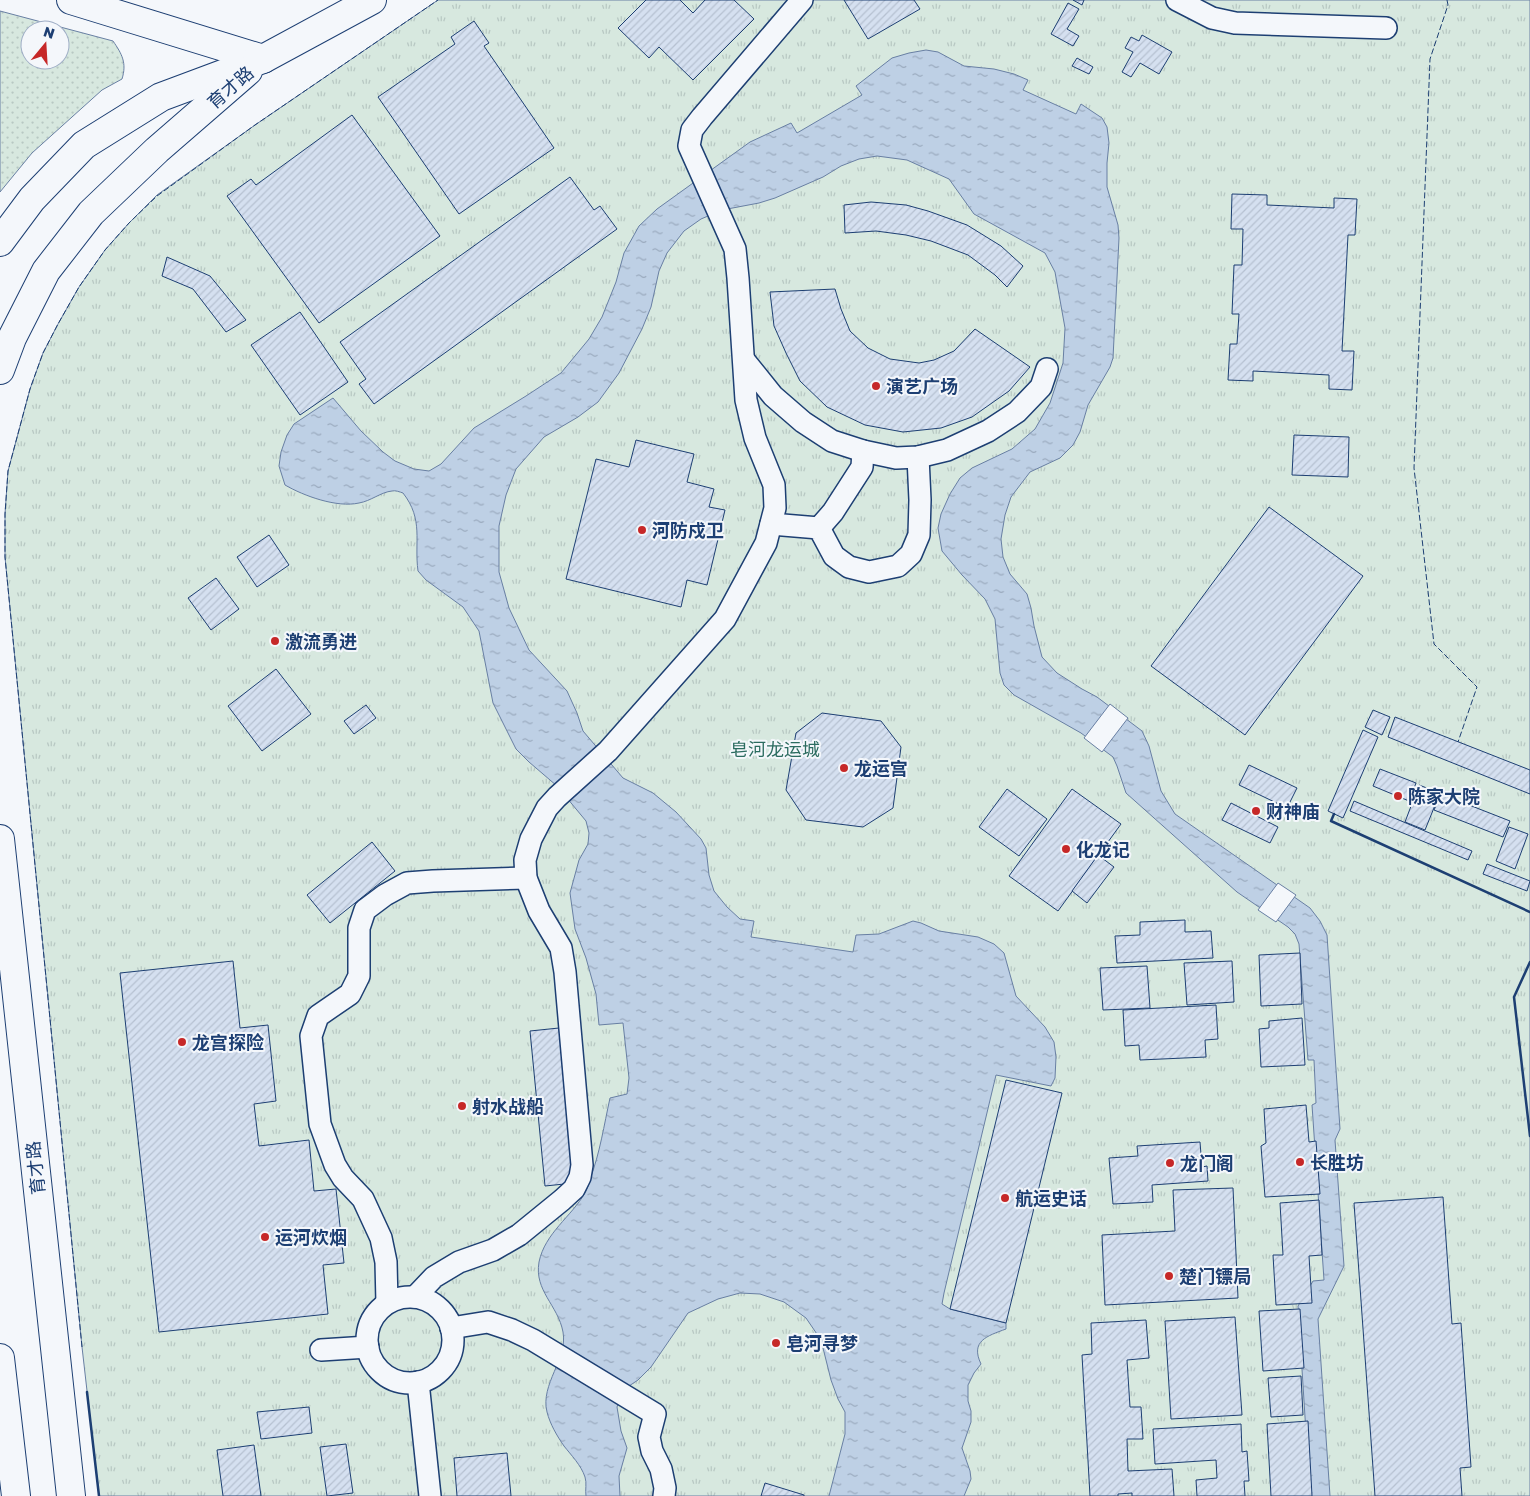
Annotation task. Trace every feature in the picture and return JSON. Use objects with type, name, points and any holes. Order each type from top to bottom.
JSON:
[{"type":"street","points":[[71,0],[263,59],[372,0]]},
{"type":"street","points":[[415,1296],[434,1276],[459,1262],[492,1250],[518,1234],[562,1200],[574,1188],[580,1177],[582,1165],[565,972],[561,948],[539,910],[526,878],[525,860],[531,839],[547,808],[608,751],[725,618],[766,542],[775,508],[774,485],[755,438],[746,400],[735,249],[689,146],[692,130],[702,117],[802,0]]},
{"type":"street","points":[[1177,0],[1212,18],[1235,23],[1386,28]]},
{"type":"street","name":"育才路","points":[[0,242],[32,199],[84,145],[161,97],[263,59]]},
{"type":"street","name":"育才路","points":[[0,370],[12,338],[46,271],[91,213],[157,150],[263,59]]},
{"type":"street","points":[[744,360],[773,396],[803,422],[832,441],[863,451],[896,458],[918,457],[947,450],[988,431],[1017,412],[1041,387],[1047,368]]},
{"type":"street","points":[[819,528],[833,512],[862,467],[863,451]]},
{"type":"street","points":[[819,528],[834,556],[849,567],[869,572],[898,566],[911,554],[919,535],[918,457]]},
{"type":"street","points":[[771,524],[819,528]]},
{"type":"street","name":"育才路","points":[[0,840],[71,1496]]},
{"type":"street","points":[[387,1303],[386,1262],[381,1238],[364,1199],[343,1178],[335,1165],[320,1124],[311,1036],[318,1016],[350,994],[359,976],[359,928],[365,910],[385,894],[407,884],[433,881],[526,878]]},
{"type":"street","points":[[415,1296],[429,1301],[441,1309],[449,1321],[453,1335],[452,1349],[446,1363],[437,1374],[418,1382],[410,1383],[396,1380],[383,1374],[374,1364],[368,1351],[367,1337],[370,1324],[376,1312],[387,1303],[400,1298],[415,1296]]},
{"type":"street","points":[[451,1328],[488,1322],[512,1330],[533,1340],[655,1414],[649,1437],[652,1451],[661,1469],[664,1496]]},
{"type":"street","points":[[321,1350],[368,1347]]},
{"type":"street","points":[[0,1358],[16,1496]]},
{"type":"street","points":[[418,1382],[430,1496]]},
{"type":"green space","name":"皂河龙运城","points":[[438,0],[1530,0],[1530,1496],[99,1496],[82,1347],[5,557],[8,471],[30,389],[43,353],[79,287],[105,250],[129,223],[157,195],[255,125]]},
{"type":"green space","points":[[0,11],[34,20],[20,20],[20,70],[70,70],[70,30],[113,41],[124,63],[122,79],[102,90],[32,153],[0,192]]},
{"type":"water","points":[[926,50],[938,52],[964,66],[994,69],[1014,74],[1028,80],[1023,90],[1076,114],[1081,104],[1102,118],[1107,127],[1109,143],[1107,187],[1118,225],[1119,238],[1113,358],[1110,367],[1088,405],[1080,432],[1073,445],[1060,458],[1030,472],[1011,497],[1005,515],[1001,539],[1003,557],[1010,574],[1027,594],[1042,657],[1057,673],[1097,697],[1142,731],[1149,746],[1161,791],[1175,814],[1310,908],[1320,921],[1327,935],[1340,1129],[1335,1140],[1344,1266],[1318,1319],[1330,1496],[1310,1496],[1298,1306],[1313,1281],[1324,1280],[1312,1105],[1316,1103],[1314,1060],[1308,1060],[1299,944],[1295,934],[1288,927],[1237,892],[1126,793],[1113,757],[1081,733],[1014,695],[1004,685],[1000,673],[995,619],[985,599],[942,551],[938,528],[941,514],[960,478],[972,468],[1012,449],[1035,429],[1050,403],[1063,363],[1065,328],[1055,272],[1045,253],[974,214],[949,179],[907,160],[877,156],[859,159],[841,166],[823,177],[775,198],[722,210],[701,219],[684,231],[667,253],[659,271],[651,307],[642,329],[619,373],[598,402],[578,417],[544,437],[516,469],[506,495],[499,526],[499,572],[509,608],[529,650],[567,691],[583,731],[623,778],[653,793],[676,812],[701,839],[706,848],[709,875],[714,891],[740,919],[754,921],[751,937],[853,952],[856,935],[879,934],[913,921],[939,931],[978,937],[994,944],[1004,953],[1016,996],[1045,1027],[1054,1042],[1056,1057],[1055,1078],[1051,1086],[996,1075],[944,1293],[942,1304],[950,1309],[1006,1323],[1006,1329],[982,1340],[978,1350],[981,1364],[968,1385],[971,1422],[962,1448],[971,1479],[964,1496],[829,1496],[845,1434],[845,1412],[831,1380],[821,1340],[806,1318],[784,1302],[760,1294],[740,1293],[718,1299],[688,1313],[651,1367],[638,1380],[623,1390],[617,1407],[621,1431],[627,1448],[619,1476],[620,1496],[586,1496],[585,1477],[559,1438],[547,1412],[547,1391],[562,1352],[563,1332],[560,1322],[543,1290],[538,1272],[542,1252],[547,1242],[586,1191],[599,1149],[610,1098],[627,1094],[629,1078],[623,1023],[599,1025],[596,994],[586,958],[575,929],[570,893],[579,860],[588,844],[589,833],[586,821],[557,786],[516,749],[493,703],[479,631],[463,607],[426,580],[418,571],[416,522],[410,503],[403,493],[388,492],[359,503],[350,504],[321,500],[285,485],[279,466],[281,452],[287,435],[294,424],[333,398],[361,431],[395,461],[414,469],[429,471],[441,464],[474,428],[561,373],[589,339],[602,317],[616,282],[624,253],[639,226],[657,209],[750,142],[791,123],[797,133],[862,95],[856,86],[892,58]]},
{"type":"pier","points":[[1110,704],[1128,718],[1102,752],[1084,738]]},
{"type":"pier","points":[[1278,883],[1296,895],[1276,922],[1258,910]]},
{"type":"building","points":[[646,0],[680,0],[693,13],[705,0],[734,0],[754,19],[693,80],[659,47],[649,58],[618,28]]},
{"type":"building","points":[[844,0],[914,0],[920,9],[868,39]]},
{"type":"building","points":[[1073,0],[1084,0],[1082,5]]},
{"type":"building","points":[[1068,3],[1079,9],[1067,29],[1079,36],[1073,46],[1051,34]]},
{"type":"building","points":[[474,21],[489,43],[484,46],[554,148],[459,214],[378,97],[455,44],[451,37]]},
{"type":"building","points":[[1142,35],[1172,52],[1159,74],[1140,63],[1131,77],[1122,72],[1133,52],[1125,48],[1131,37],[1139,41]]},
{"type":"building","points":[[1077,58],[1093,67],[1089,74],[1072,66]]},
{"type":"building","points":[[352,115],[440,236],[319,323],[227,196],[251,179],[256,185]]},
{"type":"building","points":[[570,177],[594,210],[600,206],[617,229],[374,404],[359,384],[366,379],[340,342]]},
{"type":"building","points":[[1232,194],[1267,195],[1267,205],[1334,208],[1334,198],[1357,199],[1355,235],[1348,235],[1342,351],[1354,351],[1352,390],[1329,389],[1329,375],[1253,371],[1253,381],[1228,380],[1230,344],[1237,344],[1239,314],[1232,314],[1234,265],[1242,265],[1243,229],[1231,229]]},
{"type":"building","points":[[871,202],[906,205],[967,225],[1001,246],[1023,266],[1007,287],[995,275],[968,255],[931,241],[876,231],[845,233],[844,205]]},
{"type":"building","points":[[167,257],[210,276],[246,320],[226,332],[193,289],[162,276]]},
{"type":"building","points":[[835,289],[850,331],[868,348],[890,359],[919,363],[934,360],[954,351],[975,329],[1030,367],[1009,391],[972,417],[941,428],[903,432],[865,425],[827,407],[800,381],[774,326],[770,292]]},
{"type":"building","points":[[300,312],[348,382],[300,415],[251,345]]},
{"type":"building","points":[[1294,435],[1349,437],[1348,477],[1292,475]]},
{"type":"building","points":[[636,440],[694,454],[687,482],[714,489],[709,507],[725,510],[707,585],[687,580],[681,607],[566,579],[596,459],[629,467]]},
{"type":"building","points":[[1269,507],[1363,576],[1245,735],[1151,666]]},
{"type":"building","points":[[269,535],[289,565],[257,587],[237,557]]},
{"type":"building","points":[[216,578],[239,609],[211,630],[188,598]]},
{"type":"building","points":[[276,669],[311,714],[262,751],[228,706]]},
{"type":"building","points":[[366,705],[376,718],[354,734],[344,721]]},
{"type":"building","points":[[1373,710],[1390,717],[1382,735],[1365,727]]},
{"type":"building","name":"龙运宫","points":[[822,713],[881,721],[901,747],[893,808],[863,827],[806,820],[786,790],[796,733]]},
{"type":"building","points":[[1395,717],[1530,770],[1530,794],[1388,737]]},
{"type":"building","points":[[1363,730],[1378,737],[1343,818],[1328,811]]},
{"type":"building","points":[[1249,765],[1297,788],[1287,808],[1239,785]]},
{"type":"building","points":[[1380,769],[1416,783],[1409,801],[1373,786]]},
{"type":"building","points":[[1419,785],[1440,793],[1425,830],[1405,822]]},
{"type":"building","points":[[1007,789],[1047,819],[1019,856],[979,827]]},
{"type":"building","points":[[1072,789],[1121,824],[1058,911],[1009,876]]},
{"type":"building","points":[[1441,794],[1510,821],[1503,837],[1434,810]]},
{"type":"building","points":[[1354,801],[1472,851],[1468,860],[1350,811]]},
{"type":"building","points":[[1231,803],[1278,827],[1270,843],[1222,820]]},
{"type":"building","points":[[1509,827],[1528,834],[1515,869],[1496,861]]},
{"type":"building","points":[[372,842],[395,871],[330,923],[307,895]]},
{"type":"building","points":[[1098,855],[1114,867],[1087,903],[1072,891]]},
{"type":"building","points":[[1487,864],[1530,881],[1527,891],[1483,874]]},
{"type":"building","points":[[1185,920],[1185,932],[1211,931],[1213,958],[1117,963],[1115,936],[1140,935],[1140,922]]},
{"type":"building","points":[[1300,953],[1302,1004],[1261,1006],[1259,955]]},
{"type":"building","points":[[233,961],[240,1028],[268,1025],[276,1101],[254,1104],[259,1146],[309,1140],[314,1191],[336,1189],[344,1263],[323,1265],[328,1314],[159,1332],[120,973]]},
{"type":"building","points":[[1232,961],[1234,1002],[1187,1005],[1184,963]]},
{"type":"building","points":[[1147,966],[1150,1008],[1103,1010],[1100,968]]},
{"type":"building","points":[[1216,1005],[1218,1039],[1205,1040],[1206,1057],[1140,1060],[1139,1045],[1125,1046],[1123,1010]]},
{"type":"building","points":[[1302,1018],[1305,1065],[1261,1067],[1259,1029],[1269,1028],[1269,1021]]},
{"type":"building","points":[[559,1028],[574,1183],[545,1186],[530,1031]]},
{"type":"building","points":[[1006,1080],[1062,1093],[1006,1323],[950,1309]]},
{"type":"building","points":[[1306,1105],[1309,1142],[1316,1141],[1320,1194],[1265,1197],[1261,1146],[1266,1143],[1264,1109]]},
{"type":"building","points":[[1200,1142],[1202,1167],[1207,1166],[1208,1181],[1152,1185],[1153,1202],[1113,1204],[1109,1158],[1138,1156],[1137,1146]]},
{"type":"building","points":[[1233,1188],[1238,1298],[1105,1305],[1102,1235],[1175,1231],[1173,1190]]},
{"type":"building","points":[[1443,1197],[1452,1324],[1461,1323],[1471,1467],[1460,1468],[1462,1496],[1375,1496],[1354,1203]]},
{"type":"building","points":[[1319,1200],[1322,1255],[1309,1256],[1312,1303],[1276,1305],[1273,1255],[1283,1255],[1280,1203]]},
{"type":"building","points":[[1300,1309],[1304,1368],[1263,1371],[1259,1311]]},
{"type":"building","points":[[1235,1317],[1242,1415],[1171,1419],[1165,1321]]},
{"type":"building","points":[[1146,1320],[1149,1358],[1127,1360],[1130,1407],[1141,1407],[1143,1439],[1127,1439],[1128,1471],[1172,1469],[1174,1496],[1132,1496],[1132,1493],[1118,1494],[1118,1496],[1090,1496],[1082,1355],[1092,1354],[1091,1323]]},
{"type":"building","points":[[1301,1376],[1303,1415],[1271,1417],[1268,1378]]},
{"type":"building","points":[[309,1407],[312,1433],[261,1439],[257,1412]]},
{"type":"building","points":[[1308,1421],[1312,1496],[1271,1496],[1267,1424]]},
{"type":"building","points":[[1241,1424],[1242,1452],[1247,1451],[1249,1481],[1244,1481],[1245,1496],[1197,1496],[1196,1480],[1217,1478],[1216,1460],[1155,1464],[1153,1429]]},
{"type":"building","points":[[346,1444],[353,1493],[327,1496],[320,1447]]},
{"type":"building","points":[[254,1445],[261,1496],[223,1496],[217,1450]]},
{"type":"building","points":[[507,1453],[511,1496],[457,1496],[454,1458]]},
{"type":"building","points":[[765,1483],[804,1495],[804,1496],[761,1496]]},
{"type":"fence","points":[[82,1347],[5,557],[8,471],[30,389],[43,353],[79,287],[105,250],[129,223],[157,196],[255,125],[438,0]]},
{"type":"fence","points":[[1447,0],[1448,5],[1430,59],[1414,468],[1434,644],[1477,687],[1458,742]]},
{"type":"wall","points":[[1334,814],[1331,821],[1530,912]]},
{"type":"wall","points":[[1530,962],[1514,997],[1530,1136]]},
{"type":"wall","points":[[87,1392],[99,1496]]},
{"type":"place","name":"演艺广场","points":[[876,386]]},
{"type":"place","name":"河防戍卫","points":[[642,530]]},
{"type":"place","name":"激流勇进","points":[[275,641]]},
{"type":"place","name":"龙运宫","points":[[844,768]]},
{"type":"place","name":"陈家大院","points":[[1398,796]]},
{"type":"place","name":"财神庙","points":[[1256,811]]},
{"type":"place","name":"化龙记","points":[[1066,849]]},
{"type":"place","name":"龙宫探险","points":[[182,1042]]},
{"type":"place","name":"射水战船","points":[[462,1106]]},
{"type":"place","name":"长胜坊","points":[[1300,1162]]},
{"type":"place","name":"龙门阁","points":[[1170,1163]]},
{"type":"place","name":"航运史话","points":[[1005,1198]]},
{"type":"place","name":"运河炊烟","points":[[265,1237]]},
{"type":"place","name":"楚门镖局","points":[[1169,1276]]},
{"type":"place","name":"皂河寻梦","points":[[776,1343]]}]
